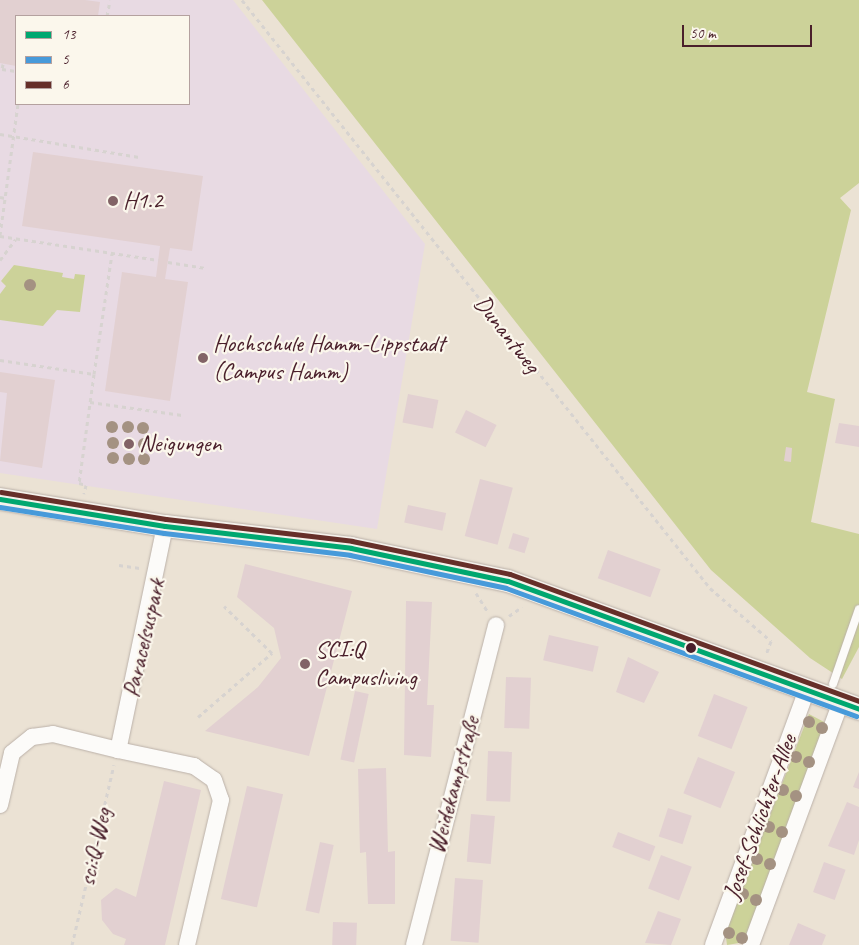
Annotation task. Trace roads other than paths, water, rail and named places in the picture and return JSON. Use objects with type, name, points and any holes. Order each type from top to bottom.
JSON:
[{"type":"street","points":[[0,499],[165,526],[351,548],[508,581],[807,690],[840,698]]},
{"type":"street","name":"Paracelsuspark","points":[[118,750],[159,572],[165,526]]},
{"type":"street","name":"Weidekampstraße","points":[[414,945],[496,625]]},
{"type":"street","name":"Josef-Schlichter-Allee","points":[[713,945],[807,690]]},
{"type":"street","name":"Josef-Schlichter-Allee","points":[[751,945],[840,698]]},
{"type":"street","points":[[0,805],[12,753],[32,737],[53,734],[194,766],[214,780],[221,800],[187,945]]},
{"type":"lane","points":[[840,698],[859,609]]},
{"type":"place","name":"H1.2","points":[[113,201]]},
{"type":"place","name":"Hochschule Hamm-Lippstadt (Campus Hamm)","points":[[203,358]]},
{"type":"place","name":"Neigungen","points":[[129,444]]},
{"type":"place","name":"SCI:Q Campusliving","points":[[305,664]]}]
